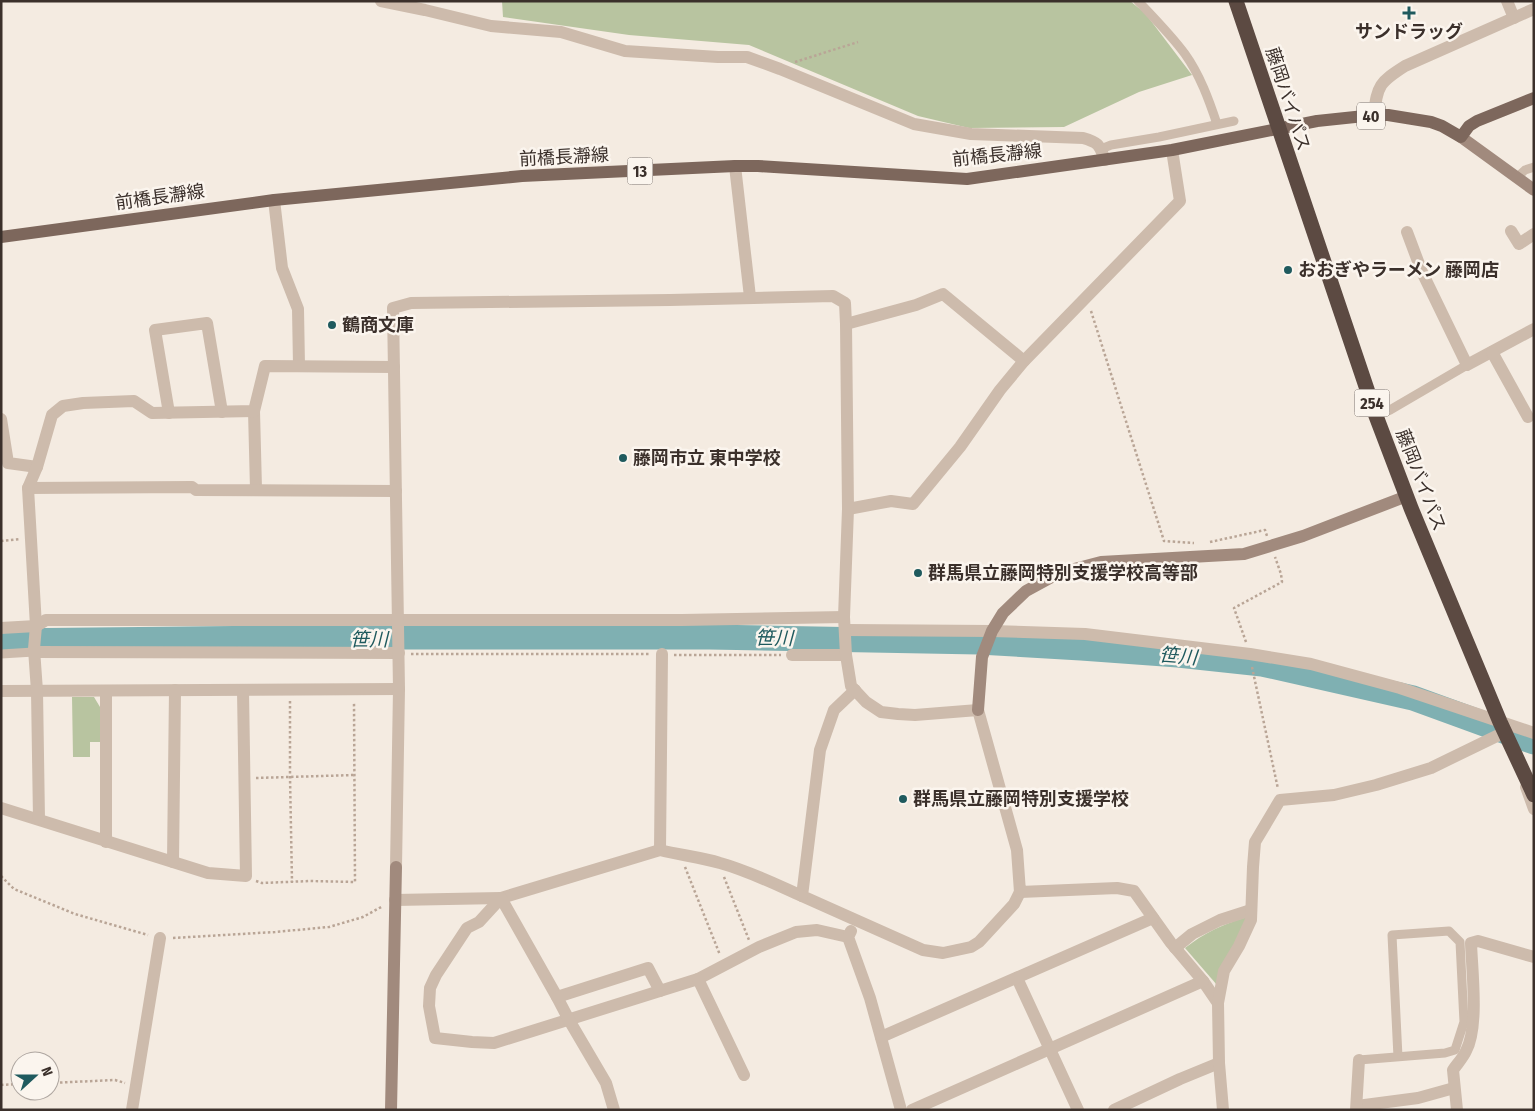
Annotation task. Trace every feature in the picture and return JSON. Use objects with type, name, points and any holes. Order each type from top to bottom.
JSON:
[{"type":"highway","name":"藤岡バイパス","points":[[1236,1],[1376,416],[1407,496],[1518,764],[1534,795]]},
{"type":"main road","points":[[1461,137],[1477,121],[1534,98]]},
{"type":"main road","name":"40","points":[[1278,128],[1317,121],[1388,115],[1431,122],[1461,137]]},
{"type":"main road","name":"前橋長瀞線","points":[[1,237],[274,200],[522,176],[758,166],[967,180],[1103,155],[1172,150],[1278,128]]},
{"type":"street","points":[[381,1],[491,26],[561,32],[625,51],[748,57],[777,67],[914,124],[971,134],[1083,138],[1092,140],[1099,145],[1103,155]]},
{"type":"street","points":[[1507,1],[1514,18]]},
{"type":"street","points":[[1374,116],[1376,97],[1380,86],[1392,74],[1405,66],[1534,9]]},
{"type":"street","points":[[1461,137],[1534,190]]},
{"type":"street","points":[[848,509],[891,501],[912,504],[960,447],[1000,390],[1024,361],[1086,295],[1180,201],[1172,150]]},
{"type":"street","points":[[735,166],[750,297]]},
{"type":"street","points":[[274,200],[282,268],[298,309],[299,366]]},
{"type":"street","points":[[1511,231],[1519,244],[1534,234]]},
{"type":"street","points":[[1408,232],[1422,272],[1467,365],[1534,329]]},
{"type":"street","points":[[846,324],[916,305],[943,294],[1024,361]]},
{"type":"street","points":[[391,1110],[399,690],[393,308],[411,303],[833,296],[845,303],[848,509],[845,624],[846,655],[851,686],[866,702],[881,712],[914,715],[978,710]]},
{"type":"street","points":[[169,413],[155,330],[207,323],[222,412]]},
{"type":"street","points":[[1492,352],[1528,417]]},
{"type":"street","points":[[256,490],[254,411],[265,366],[394,368]]},
{"type":"street","points":[[39,819],[35,630],[28,488],[37,467],[52,415],[63,406],[134,401],[152,413],[254,411]]},
{"type":"street","points":[[1,419],[8,463],[37,467]]},
{"type":"street","points":[[28,488],[192,487],[196,490],[396,491]]},
{"type":"street","points":[[396,900],[501,898],[660,850],[718,862],[756,875],[923,950],[943,953],[971,946],[979,942],[1014,904],[1020,892],[1017,850],[978,710],[982,657],[992,631],[1003,612],[1026,591],[1059,573],[1101,562],[1244,554],[1303,536],[1407,496]]},
{"type":"street","points":[[1,628],[35,630],[46,620],[398,626],[682,620],[845,624],[1085,634],[1250,654],[1311,664],[1400,688],[1503,727],[1534,733]]},
{"type":"street","points":[[34,650],[398,651]]},
{"type":"street","points":[[660,850],[662,654]]},
{"type":"street","points":[[792,655],[846,655]]},
{"type":"street","points":[[173,862],[175,690]]},
{"type":"street","points":[[1,808],[208,873],[246,876],[244,690]]},
{"type":"street","points":[[1,691],[399,690]]},
{"type":"street","points":[[802,896],[820,750],[834,710],[855,690]]},
{"type":"street","points":[[106,691],[106,842]]},
{"type":"street","points":[[1223,1110],[1219,1063],[1218,1003],[1224,971],[1239,946],[1251,920],[1256,842],[1280,800],[1334,795],[1394,780],[1431,768],[1503,727]]},
{"type":"street","points":[[1518,764],[1534,785]]},
{"type":"street","points":[[1518,764],[1534,810]]},
{"type":"street","points":[[1020,892],[1117,888],[1134,891],[1218,1003]]},
{"type":"street","points":[[501,898],[606,1083],[614,1110]]},
{"type":"street","points":[[501,898],[479,922],[467,928],[430,988],[429,1006],[435,1038],[494,1043],[698,979],[753,950],[796,932],[817,930],[848,937]]},
{"type":"street","points":[[1175,948],[1192,934],[1220,920],[1251,910]]},
{"type":"street","points":[[881,1036],[1153,918]]},
{"type":"street","points":[[856,921],[848,937],[870,998],[901,1110]]},
{"type":"street","points":[[132,1110],[160,938]]},
{"type":"street","points":[[1457,1110],[1453,1070],[1466,1052],[1471,1040],[1474,1008],[1471,943],[1478,941],[1534,957]]},
{"type":"street","points":[[557,997],[648,968],[660,991]]},
{"type":"street","points":[[1017,978],[1078,1110]]},
{"type":"street","points":[[698,979],[744,1076]]},
{"type":"street","points":[[912,1110],[1203,981]]},
{"type":"street","points":[[1359,1060],[1357,1108],[1418,1098],[1454,1088]]},
{"type":"street","points":[[1114,1110],[1219,1063]]},
{"type":"lane","points":[[1138,1],[1157,20],[1186,55],[1207,94],[1217,124]]},
{"type":"lane","points":[[1103,155],[1111,145],[1234,121]]},
{"type":"lane","points":[[1516,178],[1525,170],[1534,167]]},
{"type":"lane","points":[[1376,416],[1390,410],[1467,365]]},
{"type":"lane","points":[[1,654],[34,650]]},
{"type":"lane","points":[[1359,1060],[1445,1053],[1455,1050],[1464,1022],[1464,1013],[1460,942],[1449,931],[1392,935],[1398,1056]]},
{"type":"path","points":[[777,67],[858,42]]},
{"type":"path","points":[[1086,295],[1164,541],[1203,543],[1265,530],[1282,574],[1282,582],[1234,608],[1250,654]]},
{"type":"path","points":[[1,541],[31,538]]},
{"type":"path","points":[[398,651],[792,655]]},
{"type":"path","points":[[1252,671],[1280,800]]},
{"type":"path","points":[[290,690],[292,882]]},
{"type":"path","points":[[246,876],[262,883],[355,882],[354,690]]},
{"type":"path","points":[[244,778],[354,775]]},
{"type":"path","points":[[680,855],[725,965]]},
{"type":"path","points":[[718,862],[753,950]]},
{"type":"path","points":[[1,876],[14,889],[75,914],[160,938],[275,932],[328,926],[363,917],[396,900]]},
{"type":"path","points":[[60,1083],[115,1080],[136,1086]]},
{"type":"green space","points":[[502,1],[1130,1],[1145,13],[1192,75],[1139,92],[1064,127],[969,128],[918,116],[749,45],[629,35],[503,17]]},
{"type":"green space","points":[[72,697],[94,697],[100,707],[100,742],[90,742],[90,757],[73,757]]},
{"type":"green space","points":[[1247,917],[1217,985],[1185,948],[1214,930]]},
{"type":"waterway","name":"笹川","points":[[1,641],[376,637],[709,637],[979,642],[1081,648],[1178,655],[1262,664],[1413,698],[1534,742]]},
{"type":"place","name":"サンドラッグ","points":[[1409,13]]},
{"type":"place","name":"おおぎやラーメン 藤岡店","points":[[1288,270]]},
{"type":"place","name":"鶴商文庫","points":[[332,325]]},
{"type":"place","name":"藤岡市立 東中学校","points":[[623,458]]},
{"type":"place","name":"群馬県立藤岡特別支援学校高等部","points":[[918,573]]},
{"type":"place","name":"群馬県立藤岡特別支援学校","points":[[903,799]]}]
